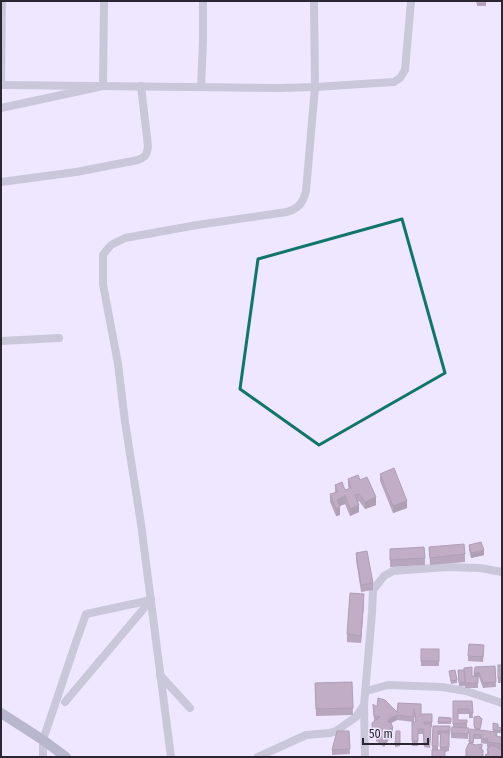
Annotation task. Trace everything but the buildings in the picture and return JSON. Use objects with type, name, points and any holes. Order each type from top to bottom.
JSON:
[{"type":"street","points":[[2,1],[1,85],[201,87],[315,87],[394,82],[400,78],[405,70],[412,1]]},
{"type":"street","points":[[103,86],[104,1]]},
{"type":"street","points":[[201,87],[203,1]]},
{"type":"street","points":[[171,757],[118,364],[103,284],[103,255],[111,245],[125,238],[197,225],[280,213],[296,208],[301,204],[306,191],[315,87],[314,1]]},
{"type":"street","points":[[1,108],[103,86]]},
{"type":"street","points":[[1,182],[76,172],[138,160],[145,157],[148,146],[141,86]]},
{"type":"street","points":[[1,341],[60,338]]},
{"type":"street","points":[[366,757],[364,705],[373,590],[384,576],[393,571],[447,567],[480,568],[502,572]]},
{"type":"street","points":[[65,702],[151,600]]},
{"type":"street","points":[[43,757],[43,740],[86,614],[151,600]]},
{"type":"street","points":[[160,675],[190,708]]},
{"type":"street","points":[[366,691],[388,686],[442,687],[466,691],[502,703]]},
{"type":"street","points":[[258,757],[306,735],[336,731],[356,717],[364,705]]},
{"type":"street","points":[[1,713],[66,757]]},
{"type":"highlighted area","points":[[402,219],[445,373],[319,445],[240,389],[258,259]]}]
